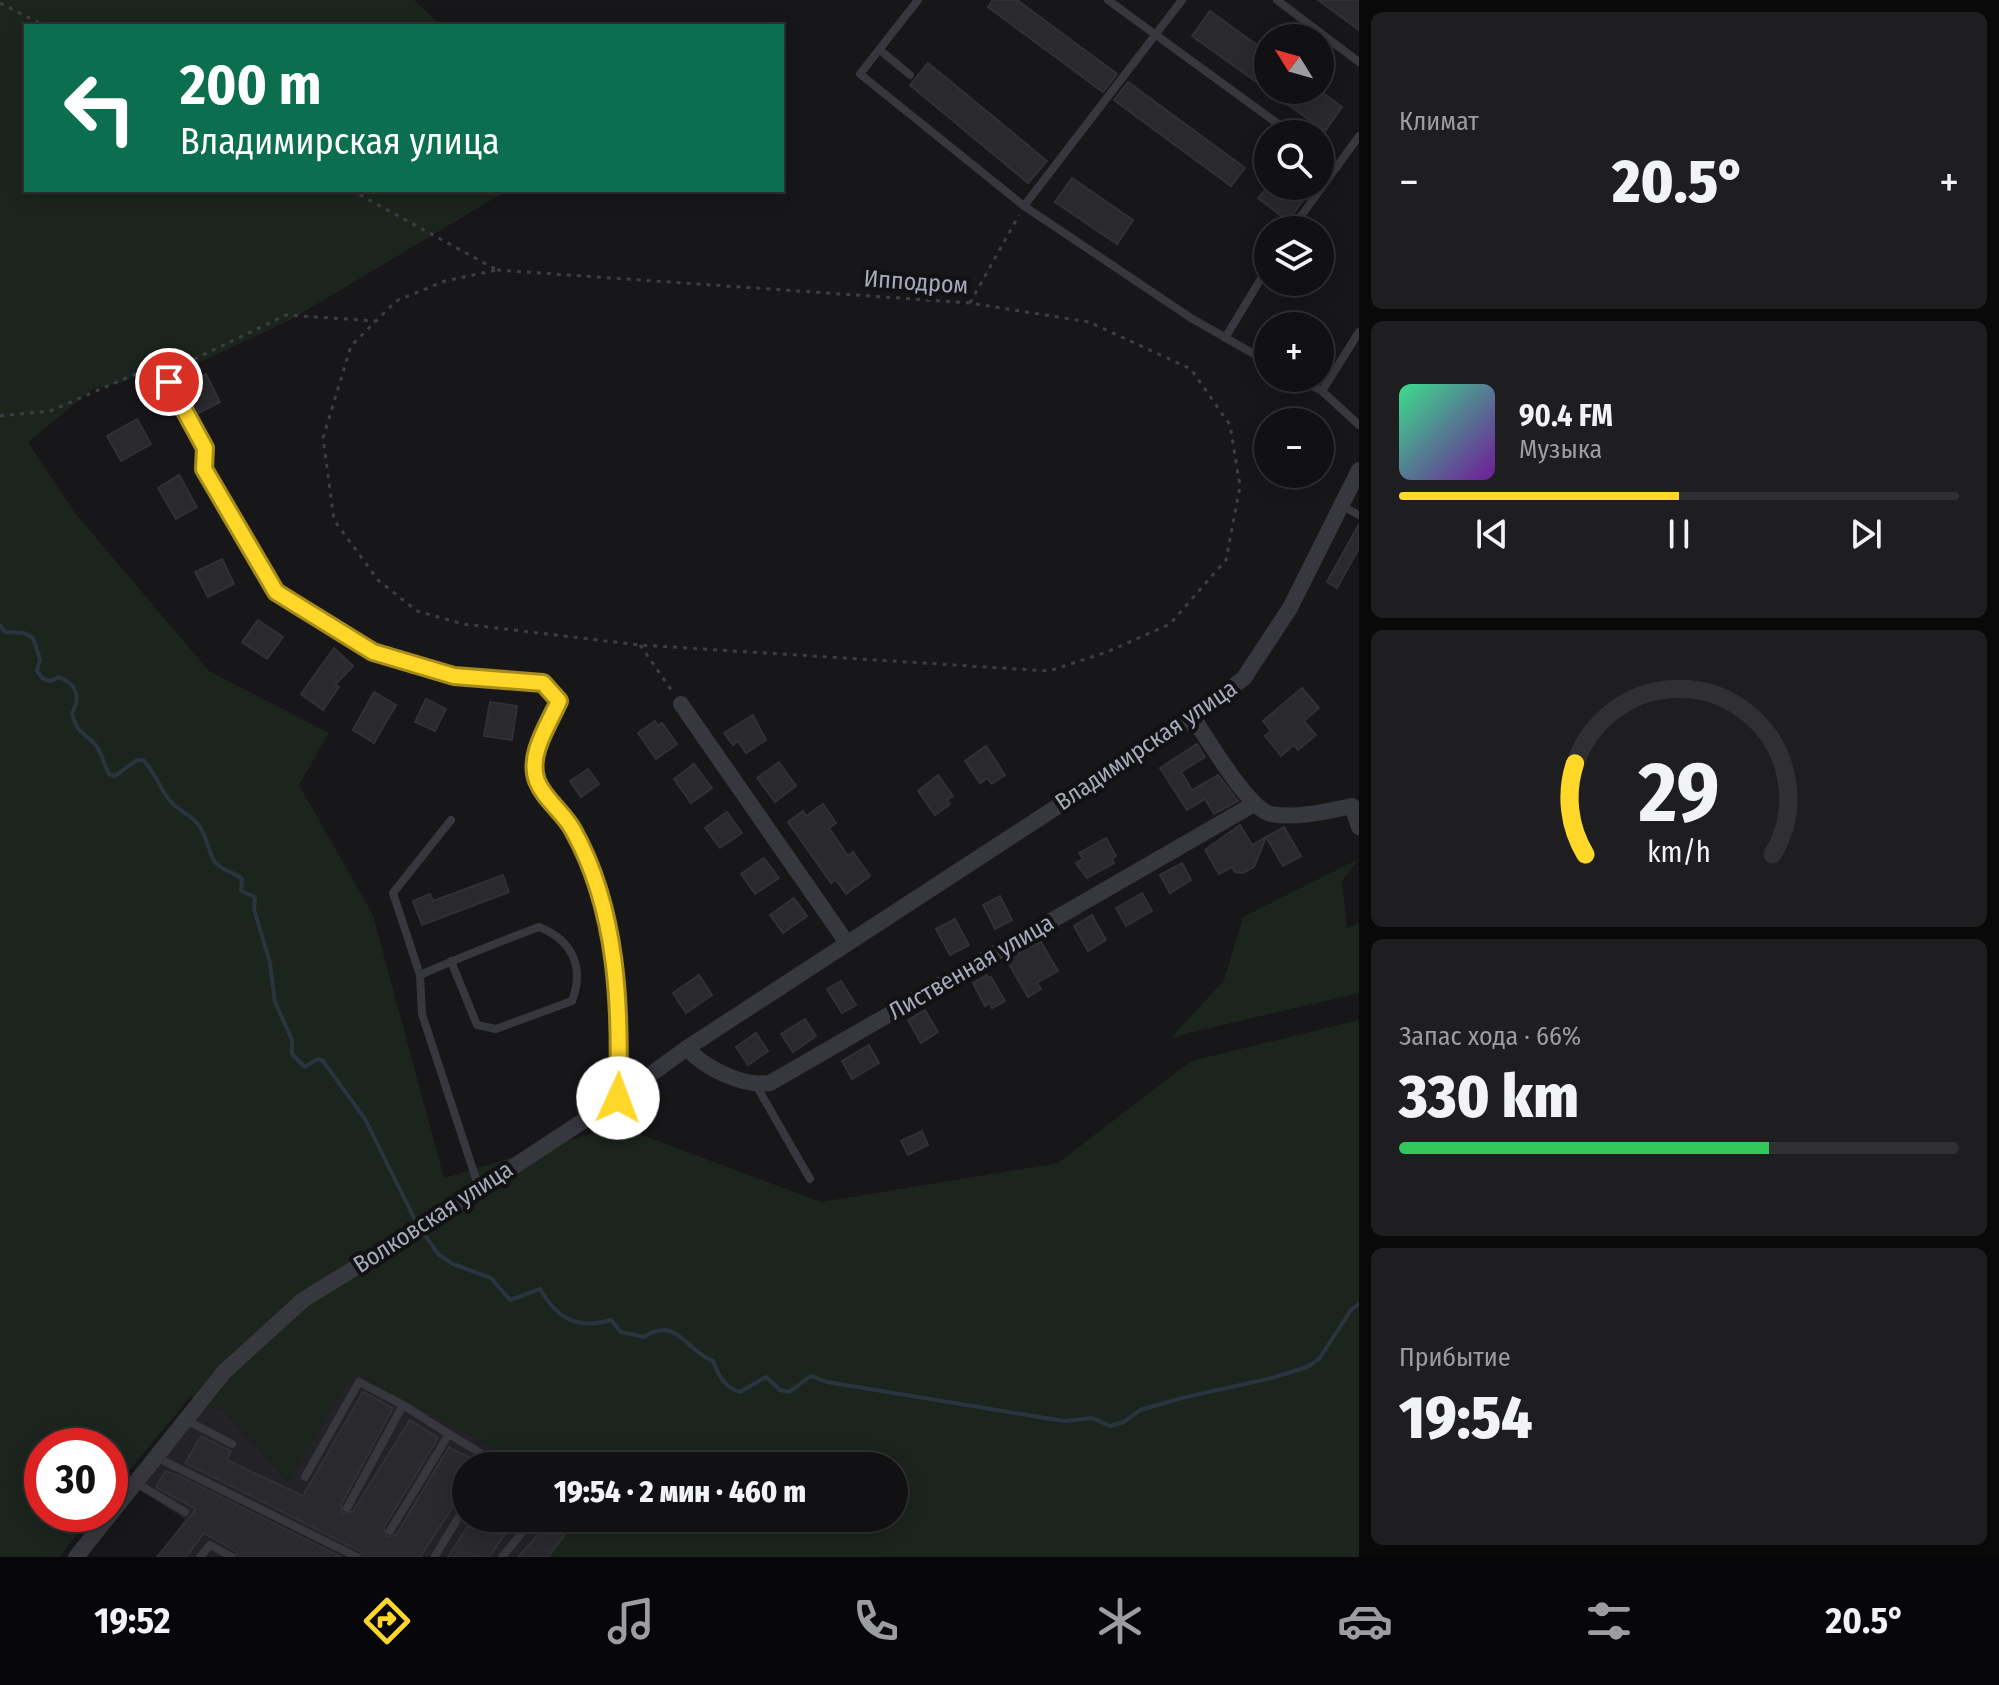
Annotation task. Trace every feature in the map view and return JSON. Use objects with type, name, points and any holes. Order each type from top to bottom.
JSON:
[{"type":"street","points":[[169,382],[205,448],[204,469],[276,592],[373,652],[454,676],[543,683],[559,701],[534,756],[537,781],[573,830],[597,891],[616,971],[620,1043],[618,1098]]},
{"type":"street","name":"Владимирская улица","points":[[847,943],[1193,718],[1244,678],[1290,608],[1359,470]]},
{"type":"street","points":[[681,704],[847,943]]},
{"type":"street","points":[[1193,718],[1254,804],[1270,814],[1317,813],[1352,806],[1359,827]]},
{"type":"street","name":"Лиственная улица","points":[[756,1085],[770,1083],[1254,804]]},
{"type":"street","name":"Волковская улица","points":[[76,1557],[224,1372],[303,1300],[428,1223],[847,943]]},
{"type":"street","points":[[687,1048],[699,1062],[756,1085]]},
{"type":"lane","points":[[918,0],[860,74],[1024,206],[1254,354]]},
{"type":"lane","points":[[1108,0],[1273,120]]},
{"type":"lane","points":[[1024,206],[1182,0]]},
{"type":"lane","points":[[1277,0],[1359,62]]},
{"type":"lane","points":[[880,50],[910,75]]},
{"type":"lane","points":[[1301,216],[1359,136]]},
{"type":"lane","points":[[1225,338],[1254,290]]},
{"type":"lane","points":[[1334,372],[1359,332]]},
{"type":"lane","points":[[1323,392],[1359,425]]},
{"type":"lane","points":[[1342,506],[1359,515]]},
{"type":"lane","points":[[451,820],[393,893],[420,975],[422,1014],[479,1188]]},
{"type":"lane","points":[[420,975],[451,961],[539,927],[558,935],[572,954],[579,984],[572,1001],[496,1029],[477,1025],[451,961]]},
{"type":"lane","points":[[756,1085],[810,1179]]},
{"type":"lane","points":[[305,1477],[359,1382],[403,1405],[475,1452]]},
{"type":"lane","points":[[347,1508],[403,1405]]},
{"type":"lane","points":[[186,1419],[232,1444]]},
{"type":"lane","points":[[390,1531],[449,1434]]},
{"type":"lane","points":[[155,1457],[357,1557]]},
{"type":"lane","points":[[135,1482],[185,1512]]},
{"type":"lane","points":[[435,1556],[452,1528]]},
{"type":"lane","points":[[502,1557],[523,1532]]},
{"type":"lane","points":[[200,1557],[210,1545],[232,1557]]},
{"type":"path","points":[[0,3],[41,24]]},
{"type":"path","points":[[355,192],[497,270]]},
{"type":"path","points":[[970,303],[1024,206]]},
{"type":"path","name":"Ипподром","points":[[497,270],[970,303],[1089,322],[1191,369],[1230,425],[1240,486],[1226,560],[1170,624],[1107,652],[1049,671],[640,645],[463,624],[417,611],[378,580],[334,520],[323,438],[351,346],[396,301],[445,281],[497,270]]},
{"type":"path","points":[[0,416],[50,411],[147,369],[164,373],[286,315],[376,321]]},
{"type":"path","points":[[640,645],[681,704]]},
{"type":"shaded area","points":[[0,0],[414,0],[440,24],[24,24],[24,192],[505,192],[292,319],[165,379],[155,367],[124,382],[93,389],[28,442],[75,513],[209,671],[329,733],[299,785],[373,915],[444,1178],[618,1126],[821,1202],[1058,1163],[1191,1061],[1359,1020],[1359,1557],[548,1557],[564,1532],[908,1532],[908,1452],[501,1452],[357,1373],[342,1389],[289,1482],[222,1409],[203,1406],[191,1396],[128,1472],[128,1428],[24,1428],[24,1532],[79,1532],[59,1557],[0,1557]]},
{"type":"shaded area","points":[[1359,859],[1342,881],[1347,928],[1359,924],[1359,993],[1172,1037],[1224,980],[1243,917]]},
{"type":"shaded area","points":[[357,1373],[501,1452],[452,1452],[452,1532],[564,1532],[548,1557],[157,1557],[185,1520],[140,1489],[203,1406],[222,1409],[288,1481],[342,1389]]},
{"type":"building","points":[[993,0],[1017,0],[1117,74],[1103,92],[988,7]]},
{"type":"building","points":[[1318,0],[1359,0],[1359,30]]},
{"type":"building","points":[[1210,11],[1254,43],[1254,80],[1192,36]]},
{"type":"building","points":[[928,63],[1047,161],[1028,183],[910,85]]},
{"type":"building","points":[[1128,82],[1245,168],[1231,186],[1114,100]]},
{"type":"building","points":[[1334,101],[1342,107],[1333,120],[1310,120],[1287,104],[1334,104]]},
{"type":"building","points":[[1072,178],[1133,220],[1117,244],[1055,202]]},
{"type":"building","points":[[1261,200],[1304,200],[1292,216],[1281,216]]},
{"type":"building","points":[[206,374],[220,402],[199,413],[184,385]]},
{"type":"building","points":[[137,419],[151,444],[121,461],[107,436]]},
{"type":"building","points":[[179,475],[197,507],[176,519],[158,488]]},
{"type":"building","points":[[1359,524],[1359,548],[1337,588],[1327,582]]},
{"type":"building","points":[[222,559],[234,584],[208,597],[195,572]]},
{"type":"building","points":[[258,620],[283,637],[267,659],[242,642]]},
{"type":"building","points":[[334,648],[353,666],[335,685],[339,687],[323,710],[301,694]]},
{"type":"building","points":[[1302,688],[1319,708],[1304,721],[1316,735],[1298,750],[1294,745],[1281,756],[1265,736],[1271,731],[1263,721]]},
{"type":"building","points":[[374,692],[396,705],[374,743],[353,730]]},
{"type":"building","points":[[426,699],[446,709],[435,731],[415,722]]},
{"type":"building","points":[[490,702],[517,706],[512,740],[484,736]]},
{"type":"building","points":[[753,715],[766,740],[746,753],[738,741],[733,745],[724,733]]},
{"type":"building","points":[[655,721],[658,726],[662,723],[677,744],[656,759],[638,733]]},
{"type":"building","points":[[1197,744],[1205,757],[1181,772],[1192,790],[1218,775],[1238,801],[1214,814],[1205,799],[1187,810],[1160,768]]},
{"type":"building","points":[[986,746],[1005,775],[992,784],[987,778],[980,783],[965,761]]},
{"type":"building","points":[[779,762],[796,786],[775,802],[757,778]]},
{"type":"building","points":[[694,764],[712,788],[691,803],[674,779]]},
{"type":"building","points":[[588,769],[599,784],[581,797],[570,781]]},
{"type":"building","points":[[938,775],[953,796],[947,800],[950,804],[935,815],[918,791]]},
{"type":"building","points":[[823,804],[836,823],[829,828],[848,856],[853,852],[870,876],[846,894],[836,880],[831,883],[788,822],[803,811],[806,816]]},
{"type":"building","points":[[727,812],[742,833],[720,848],[705,828]]},
{"type":"building","points":[[1240,825],[1252,845],[1266,837],[1254,867],[1243,873],[1235,872],[1232,867],[1219,874],[1205,850]]},
{"type":"building","points":[[1284,827],[1301,856],[1283,866],[1266,837]]},
{"type":"building","points":[[1106,838],[1116,856],[1112,859],[1114,863],[1087,878],[1076,863],[1083,859],[1079,853]]},
{"type":"building","points":[[764,858],[779,878],[755,894],[741,874]]},
{"type":"building","points":[[1182,863],[1191,880],[1170,893],[1160,875]]},
{"type":"building","points":[[503,875],[509,892],[422,925],[413,901],[430,894],[433,901]]},
{"type":"building","points":[[1142,893],[1152,911],[1126,926],[1116,908]]},
{"type":"building","points":[[1000,896],[1012,920],[995,929],[983,905]]},
{"type":"building","points":[[794,898],[807,916],[783,933],[770,915]]},
{"type":"building","points":[[1092,915],[1106,940],[1088,951],[1074,926]]},
{"type":"building","points":[[955,919],[969,945],[950,955],[936,929]]},
{"type":"building","points":[[1041,942],[1058,971],[1037,983],[1041,989],[1028,997],[1006,959]]},
{"type":"building","points":[[699,975],[712,995],[686,1013],[673,993]]},
{"type":"building","points":[[987,975],[1005,1001],[992,1008],[990,1003],[985,1006],[973,983]]},
{"type":"building","points":[[841,981],[856,1005],[842,1013],[827,989]]},
{"type":"building","points":[[925,1010],[938,1032],[921,1043],[908,1020]]},
{"type":"building","points":[[805,1019],[816,1036],[793,1052],[781,1034]]},
{"type":"building","points":[[756,1033],[768,1051],[748,1065],[736,1047]]},
{"type":"building","points":[[869,1045],[879,1063],[852,1079],[842,1061]]},
{"type":"building","points":[[922,1131],[928,1145],[908,1155],[901,1141]]},
{"type":"building","points":[[363,1392],[393,1408],[341,1505],[343,1514],[353,1511],[410,1420],[437,1437],[437,1440],[384,1527],[387,1537],[396,1535],[449,1447],[458,1452],[452,1452],[452,1508],[420,1557],[364,1557],[360,1551],[185,1463],[201,1436],[231,1451],[227,1460],[303,1496]]},
{"type":"building","points":[[165,1471],[341,1557],[239,1557],[235,1551],[204,1533],[186,1557],[157,1557],[196,1509],[156,1487]]},
{"type":"building","points":[[464,1532],[506,1532],[489,1557],[448,1557]]},
{"type":"building","points":[[540,1532],[567,1532],[548,1557],[518,1557]]},
{"type":"waterway","points":[[0,625],[5,632],[24,633],[33,638],[40,659],[37,671],[43,679],[51,681],[59,677],[73,687],[77,696],[72,713],[76,724],[97,747],[109,774],[115,776],[137,760],[143,760],[171,802],[197,823],[215,862],[242,879],[241,891],[255,897],[254,909],[270,963],[275,1002],[292,1040],[292,1054],[305,1067],[317,1059],[323,1061],[365,1119],[417,1224]]},
{"type":"waterway","points":[[422,1231],[439,1255],[453,1264],[491,1278],[510,1300],[540,1289],[561,1314],[578,1322],[611,1320],[621,1332],[644,1337],[655,1331],[673,1332],[713,1361],[723,1380],[740,1392],[766,1377],[780,1390],[789,1392],[811,1376],[827,1382],[1064,1421],[1092,1418],[1110,1426],[1124,1422],[1140,1410],[1307,1367],[1319,1359],[1351,1310],[1359,1304]]},
{"type":"route","points":[[169,382],[205,448],[204,469],[276,592],[373,652],[454,676],[543,683],[559,701],[534,756],[537,781],[573,830],[597,891],[616,971],[620,1043],[618,1098]]}]
